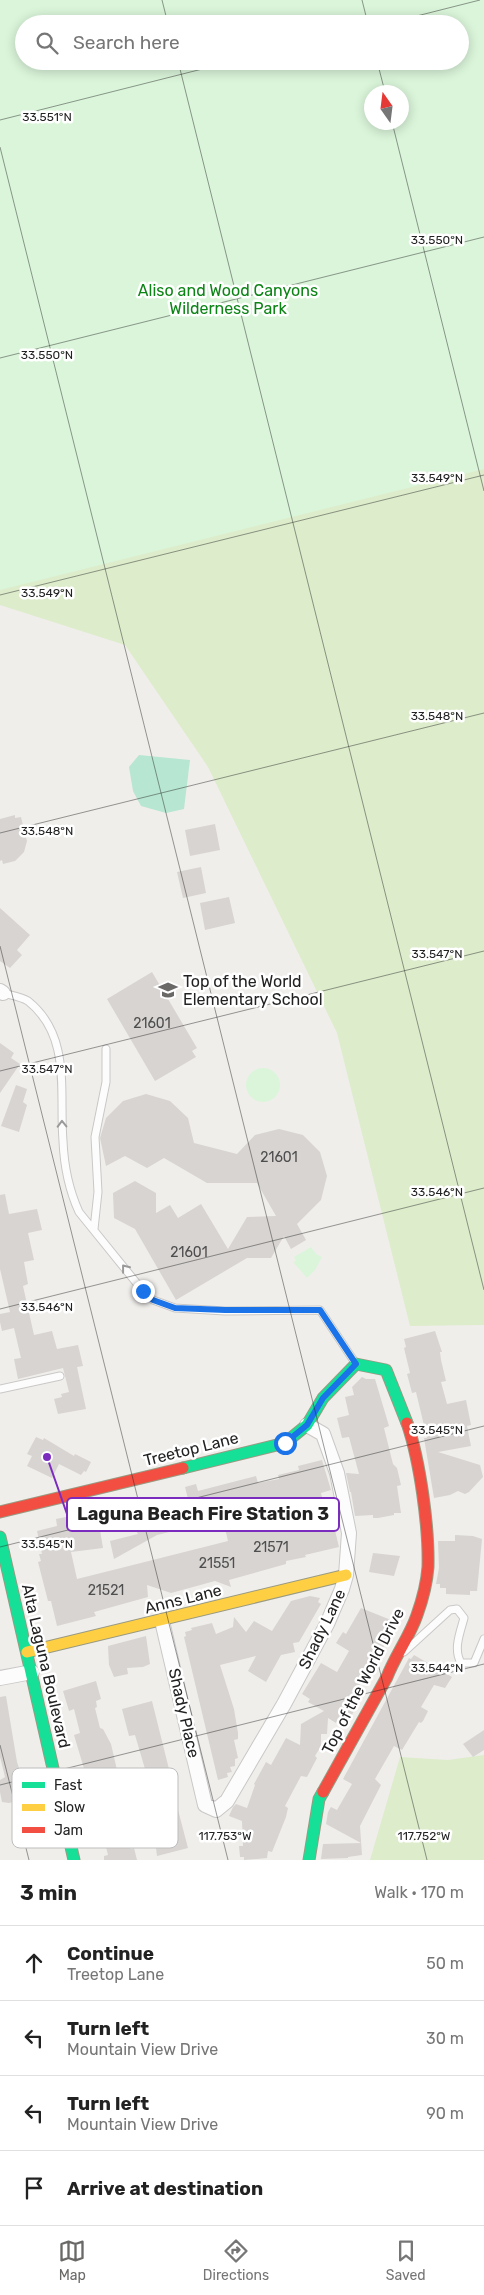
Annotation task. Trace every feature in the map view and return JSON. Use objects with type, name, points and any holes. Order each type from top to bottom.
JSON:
[{"type":"street","name":"Treetop Lane","points":[[0,1512],[285,1443],[307,1425],[323,1398],[356,1364]]},
{"type":"street","name":"Top of the World Drive","points":[[309,1860],[319,1799],[387,1677],[394,1658],[417,1616],[428,1568],[426,1527],[414,1444],[401,1403],[386,1370],[356,1364]]},
{"type":"street","name":"Shady Lane","points":[[205,1805],[216,1810],[227,1801],[284,1704],[327,1624],[342,1589],[346,1574],[349,1533],[337,1473],[323,1434],[307,1425]]},
{"type":"street","name":"Alta Laguna Boulevard","points":[[0,1537],[53,1768]]},
{"type":"street","name":"Anns Lane","points":[[27,1652],[162,1621],[346,1574]]},
{"type":"street","name":"Shady Place","points":[[162,1621],[205,1805]]},
{"type":"street","points":[[0,1678],[32,1672]]},
{"type":"lane","points":[[1,992],[27,1000],[49,1026],[57,1046],[61,1070],[62,1141],[74,1199],[79,1212],[143,1291],[153,1300],[175,1308],[320,1310],[356,1364]]},
{"type":"lane","points":[[94,1229],[98,1192],[94,1137],[106,1082],[106,1049]]},
{"type":"lane","points":[[0,1389],[60,1376]]},
{"type":"lane","points":[[394,1658],[407,1650],[450,1610],[457,1609],[464,1618],[458,1638],[457,1656],[462,1664],[474,1663],[484,1639]]},
{"type":"green space","points":[[0,0],[484,0],[484,1325],[410,1326],[337,1033],[208,767],[125,645],[0,605]]},
{"type":"green space","name":"Aliso and Wood Canyons Wilderness Park","points":[[0,0],[484,0],[484,469],[0,590]]},
{"type":"green space","points":[[139,755],[190,760],[184,809],[166,813],[141,806],[133,791],[129,767]]},
{"type":"green space","points":[[263,1068],[275,1073],[280,1085],[275,1097],[263,1102],[251,1097],[246,1085],[251,1073]]},
{"type":"green space","points":[[311,1247],[316,1254],[322,1257],[315,1270],[307,1278],[293,1262],[296,1261],[294,1257]]},
{"type":"green space","points":[[484,1755],[484,1860],[370,1860],[400,1757],[448,1760]]},
{"type":"building","points":[[15,815],[15,818],[21,817],[27,841],[24,852],[15,861],[3,864],[2,860],[0,861],[0,819]]},
{"type":"building","points":[[215,824],[220,850],[190,856],[185,830]]},
{"type":"building","points":[[201,867],[206,893],[183,898],[177,872]]},
{"type":"building","points":[[229,897],[235,923],[205,930],[200,903]]},
{"type":"building","points":[[0,908],[30,935],[17,950],[22,955],[10,968],[0,961]]},
{"type":"building","points":[[152,972],[197,1048],[192,1051],[196,1057],[155,1081],[107,999]]},
{"type":"building","points":[[0,1043],[14,1053],[11,1058],[20,1064],[0,1093]]},
{"type":"building","points":[[16,1085],[27,1089],[23,1102],[27,1105],[19,1132],[1,1126]]},
{"type":"building","points":[[146,1094],[170,1101],[188,1118],[194,1143],[237,1154],[255,1135],[279,1129],[303,1135],[320,1152],[327,1176],[321,1200],[297,1224],[306,1240],[291,1249],[284,1236],[271,1258],[247,1258],[176,1300],[135,1229],[114,1218],[113,1193],[135,1181],[156,1193],[156,1213],[170,1205],[178,1218],[201,1204],[228,1249],[247,1217],[276,1216],[257,1183],[207,1183],[164,1158],[147,1168],[125,1156],[106,1166],[100,1138],[106,1118],[123,1101]]},
{"type":"building","points":[[5,1194],[9,1214],[37,1209],[42,1230],[28,1233],[34,1260],[24,1262],[28,1284],[23,1286],[34,1335],[52,1331],[57,1349],[78,1345],[83,1366],[77,1367],[86,1409],[58,1414],[54,1399],[62,1397],[61,1394],[69,1392],[63,1368],[18,1379],[14,1359],[21,1358],[14,1328],[2,1331],[0,1322],[0,1314],[10,1312],[0,1269],[0,1195]]},
{"type":"building","points":[[435,1331],[442,1352],[440,1352],[441,1360],[446,1381],[441,1382],[447,1404],[466,1400],[471,1425],[467,1426],[471,1446],[438,1452],[480,1465],[483,1477],[465,1494],[458,1491],[450,1495],[434,1498],[424,1438],[427,1438],[416,1392],[412,1393],[407,1374],[410,1373],[404,1348],[406,1347],[404,1339]]},
{"type":"building","points":[[362,1377],[375,1379],[389,1426],[384,1428],[393,1464],[397,1468],[401,1485],[397,1486],[401,1513],[378,1518],[373,1518],[373,1515],[355,1516],[346,1473],[359,1474],[349,1437],[342,1438],[337,1418],[349,1415],[345,1397],[354,1395],[352,1387]]},
{"type":"building","points":[[36,1437],[43,1440],[44,1438],[74,1456],[75,1454],[91,1462],[86,1472],[84,1471],[81,1475],[59,1464],[52,1478],[27,1466],[32,1456],[27,1454]]},
{"type":"building","points":[[322,1460],[331,1490],[321,1493],[328,1522],[334,1526],[339,1547],[305,1555],[306,1557],[286,1561],[286,1564],[229,1580],[231,1587],[215,1581],[171,1593],[147,1585],[148,1597],[94,1612],[96,1616],[57,1626],[51,1601],[48,1601],[38,1562],[41,1561],[39,1554],[42,1554],[37,1531],[57,1526],[56,1519],[71,1516],[71,1518],[86,1516],[98,1518],[103,1548],[71,1552],[77,1579],[228,1541],[222,1516],[189,1524],[190,1527],[157,1535],[114,1559],[110,1541],[138,1534],[135,1529],[152,1520],[147,1502],[159,1499],[161,1505],[188,1499],[185,1487],[196,1484],[198,1491],[256,1476],[258,1483],[279,1479],[278,1475],[299,1470],[298,1466]]},
{"type":"building","points":[[455,1535],[473,1536],[482,1539],[477,1591],[470,1591],[470,1595],[446,1594],[446,1588],[440,1588],[440,1584],[436,1584],[439,1568],[438,1541],[455,1541]]},
{"type":"building","points":[[373,1553],[400,1556],[394,1576],[369,1572]]},
{"type":"building","points":[[310,1596],[320,1598],[318,1602],[321,1604],[299,1642],[293,1643],[295,1652],[281,1655],[266,1682],[248,1671],[256,1656],[220,1665],[234,1709],[238,1739],[234,1740],[238,1758],[235,1759],[235,1766],[230,1767],[232,1772],[227,1773],[228,1777],[218,1780],[184,1637],[186,1636],[185,1632],[192,1630],[191,1628],[212,1623],[216,1634],[233,1627],[234,1617],[246,1632],[254,1621],[272,1631],[291,1601]]},
{"type":"building","points":[[361,1608],[391,1620],[391,1628],[393,1630],[380,1653],[382,1654],[375,1668],[372,1666],[367,1672],[349,1704],[356,1708],[351,1716],[338,1718],[336,1723],[328,1718],[327,1734],[321,1734],[321,1746],[315,1756],[317,1758],[307,1777],[301,1776],[285,1806],[288,1808],[286,1817],[272,1852],[268,1851],[267,1858],[244,1860],[244,1857],[240,1857],[239,1846],[243,1846],[242,1821],[229,1816],[233,1807],[236,1804],[247,1808],[254,1784],[266,1762],[271,1765],[286,1738],[300,1745],[301,1724],[324,1711],[308,1702],[310,1699],[302,1694],[321,1663],[337,1672],[349,1651],[336,1643],[343,1632],[346,1634]]},
{"type":"building","points":[[146,1636],[150,1664],[143,1667],[127,1668],[128,1674],[114,1677],[109,1665],[108,1646]]},
{"type":"building","points":[[414,1655],[452,1677],[445,1688],[434,1685],[421,1707],[428,1711],[423,1721],[419,1722],[402,1750],[394,1746],[375,1779],[381,1785],[360,1826],[362,1855],[348,1858],[321,1859],[323,1844],[361,1843],[326,1824],[328,1812],[331,1807],[337,1810],[352,1784],[343,1779],[409,1658],[411,1659]]},
{"type":"building","points":[[96,1681],[101,1699],[96,1701],[97,1707],[95,1708],[100,1728],[103,1729],[111,1744],[117,1768],[84,1768],[74,1735],[80,1733],[74,1709],[69,1711],[63,1691]]},
{"type":"building","points":[[6,1696],[19,1768],[12,1768],[12,1802],[9,1803],[2,1802],[0,1792],[0,1780],[5,1777],[0,1757],[0,1697]]},
{"type":"building","points":[[152,1701],[169,1768],[145,1768],[135,1735],[129,1736],[122,1709]]},
{"type":"building","points":[[484,1730],[484,1750],[473,1757],[463,1744]]},
{"type":"building","points":[[178,1810],[188,1848],[157,1856],[156,1848],[178,1848]]},
{"type":"building","points":[[106,1848],[134,1848],[137,1860],[104,1860],[104,1856],[108,1855]]},
{"type":"traffic: fast","points":[[183,1468],[285,1443],[307,1425],[323,1398],[356,1364],[386,1370],[407,1423]]},
{"type":"traffic: fast","points":[[0,1537],[53,1768]]},
{"type":"traffic: fast","points":[[309,1860],[319,1799],[323,1792]]},
{"type":"traffic: fast","points":[[71,1848],[74,1860]]},
{"type":"traffic: slow","points":[[27,1652],[346,1575]]},
{"type":"traffic: jam","points":[[323,1792],[387,1677],[410,1631],[417,1615],[427,1578],[428,1551],[420,1475],[407,1423]]},
{"type":"traffic: jam","points":[[0,1512],[183,1468]]},
{"type":"place","name":"Top of the World Elementary School","points":[[168,990]]},
{"type":"place","name":"Laguna Beach Fire Station 3","points":[[47,1457]]},
{"type":"route","points":[[143,1291],[153,1300],[175,1308],[320,1310],[356,1364],[323,1398],[307,1425],[285,1443]]}]
